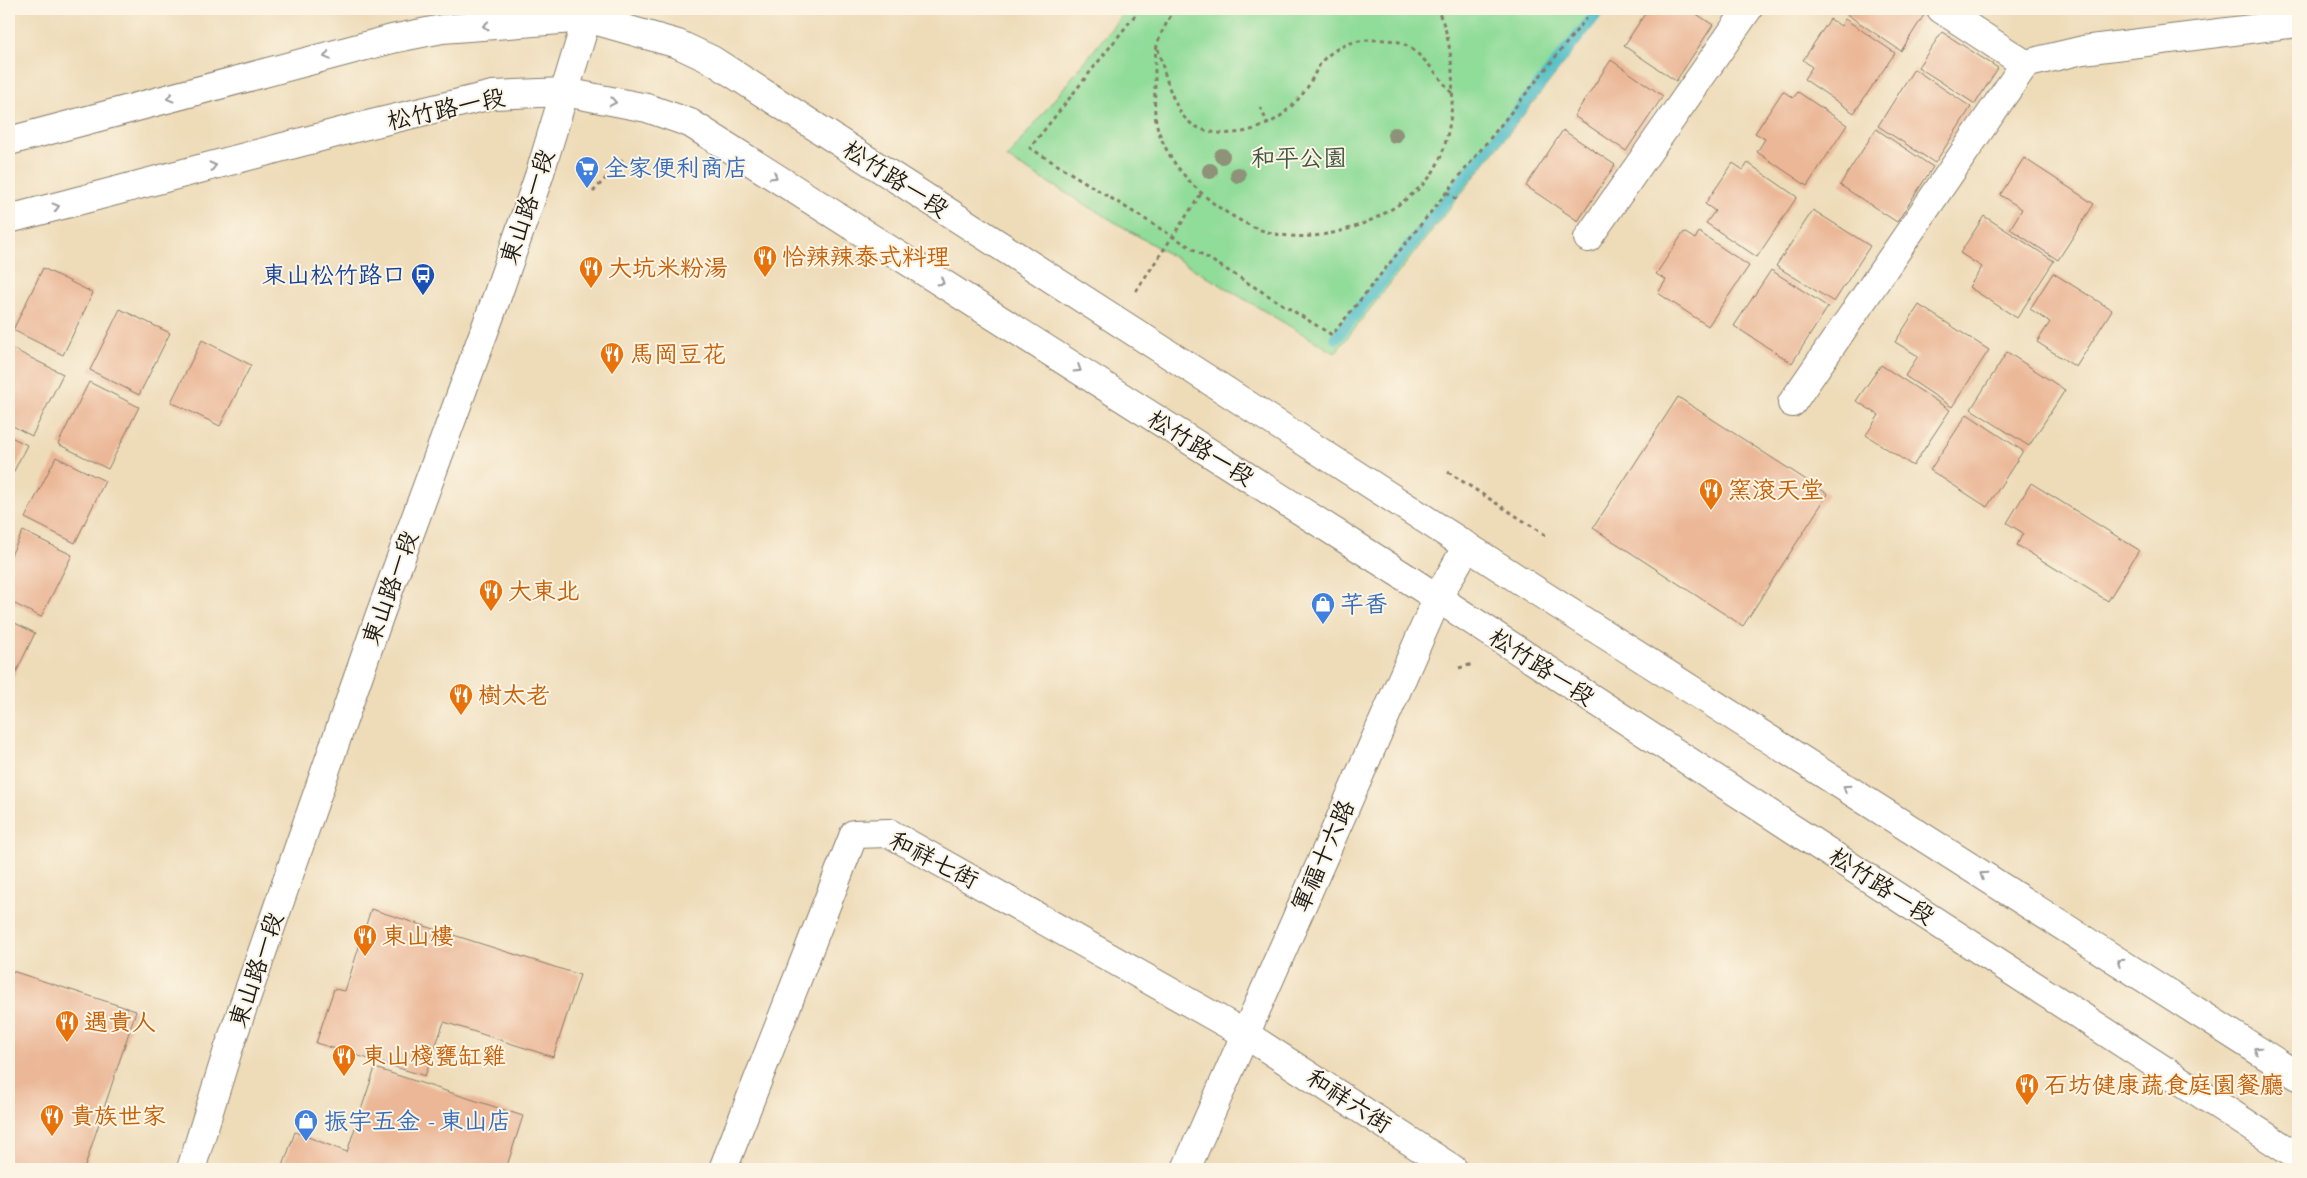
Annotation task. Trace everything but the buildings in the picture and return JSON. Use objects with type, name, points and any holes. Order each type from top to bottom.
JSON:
[{"type":"street","points":[[1588,238],[1748,9]]},
{"type":"street","points":[[1941,9],[2025,64]]},
{"type":"street","name":"東山路一段","points":[[191,1169],[228,1050],[379,617],[496,302],[539,176],[587,12]]},
{"type":"street","name":"松竹路一段","points":[[9,141],[392,39],[442,29],[587,12],[678,44],[712,60],[1467,546],[2298,1076]]},
{"type":"street","points":[[1792,403],[2025,64],[2083,50],[2298,23]]},
{"type":"street","name":"松竹路一段","points":[[9,219],[359,127],[492,95],[565,92],[647,108],[690,123],[1438,599],[2004,964],[2298,1157]]},
{"type":"street","name":"軍福十六路","points":[[1186,1169],[1438,599],[1467,546]]},
{"type":"street","name":"和祥七街","points":[[723,1169],[854,834],[889,833],[1245,1034]]},
{"type":"street","name":"和祥六街","points":[[1245,1034],[1453,1169]]},
{"type":"path","points":[[1140,9],[1030,148],[1332,335],[1594,9]]},
{"type":"path","points":[[1174,9],[1158,46],[1155,70],[1155,104],[1158,128],[1166,150],[1201,194],[1229,215],[1256,228],[1282,235],[1333,232],[1362,225],[1404,201],[1429,178],[1443,151],[1450,123],[1452,94],[1451,58],[1440,15],[1436,9]]},
{"type":"path","points":[[1158,46],[1167,78],[1182,114],[1209,132],[1239,133],[1268,124],[1284,113],[1306,89],[1323,60],[1332,52],[1359,41],[1382,40],[1400,42],[1428,65],[1452,94]]},
{"type":"path","points":[[1260,107],[1268,124]]},
{"type":"path","points":[[593,192],[622,159]]},
{"type":"path","points":[[1447,192],[1457,200]]},
{"type":"path","points":[[1116,320],[1201,194]]},
{"type":"path","points":[[1448,472],[1547,536]]},
{"type":"path","points":[[1459,668],[1473,664]]},
{"type":"green space","name":"和平公園","points":[[1127,9],[1607,9],[1335,353],[1007,158]]},
{"type":"waterway","points":[[1336,338],[1600,9]]},
{"type":"place","name":"全家便利商店","points":[[587,189]]},
{"type":"place","name":"恰辣辣泰式料理","points":[[765,278]]},
{"type":"place","name":"大坑米粉湯","points":[[591,289]]},
{"type":"place","name":"東山松竹路口","points":[[423,296]]},
{"type":"place","name":"馬岡豆花","points":[[612,375]]},
{"type":"place","name":"窯滾天堂","points":[[1711,511]]},
{"type":"place","name":"大東北","points":[[491,612]]},
{"type":"place","name":"芊香","points":[[1323,625]]},
{"type":"place","name":"樹太老","points":[[461,716]]},
{"type":"place","name":"東山樓","points":[[365,957]]},
{"type":"place","name":"遇貴人","points":[[67,1043]]},
{"type":"place","name":"東山棧甕缸雞","points":[[344,1077]]},
{"type":"place","name":"石坊健康蔬食庭園餐廳","points":[[2027,1106]]},
{"type":"place","name":"貴族世家","points":[[52,1137]]},
{"type":"place","name":"振宇五金 - 東山店","points":[[306,1142]]}]
